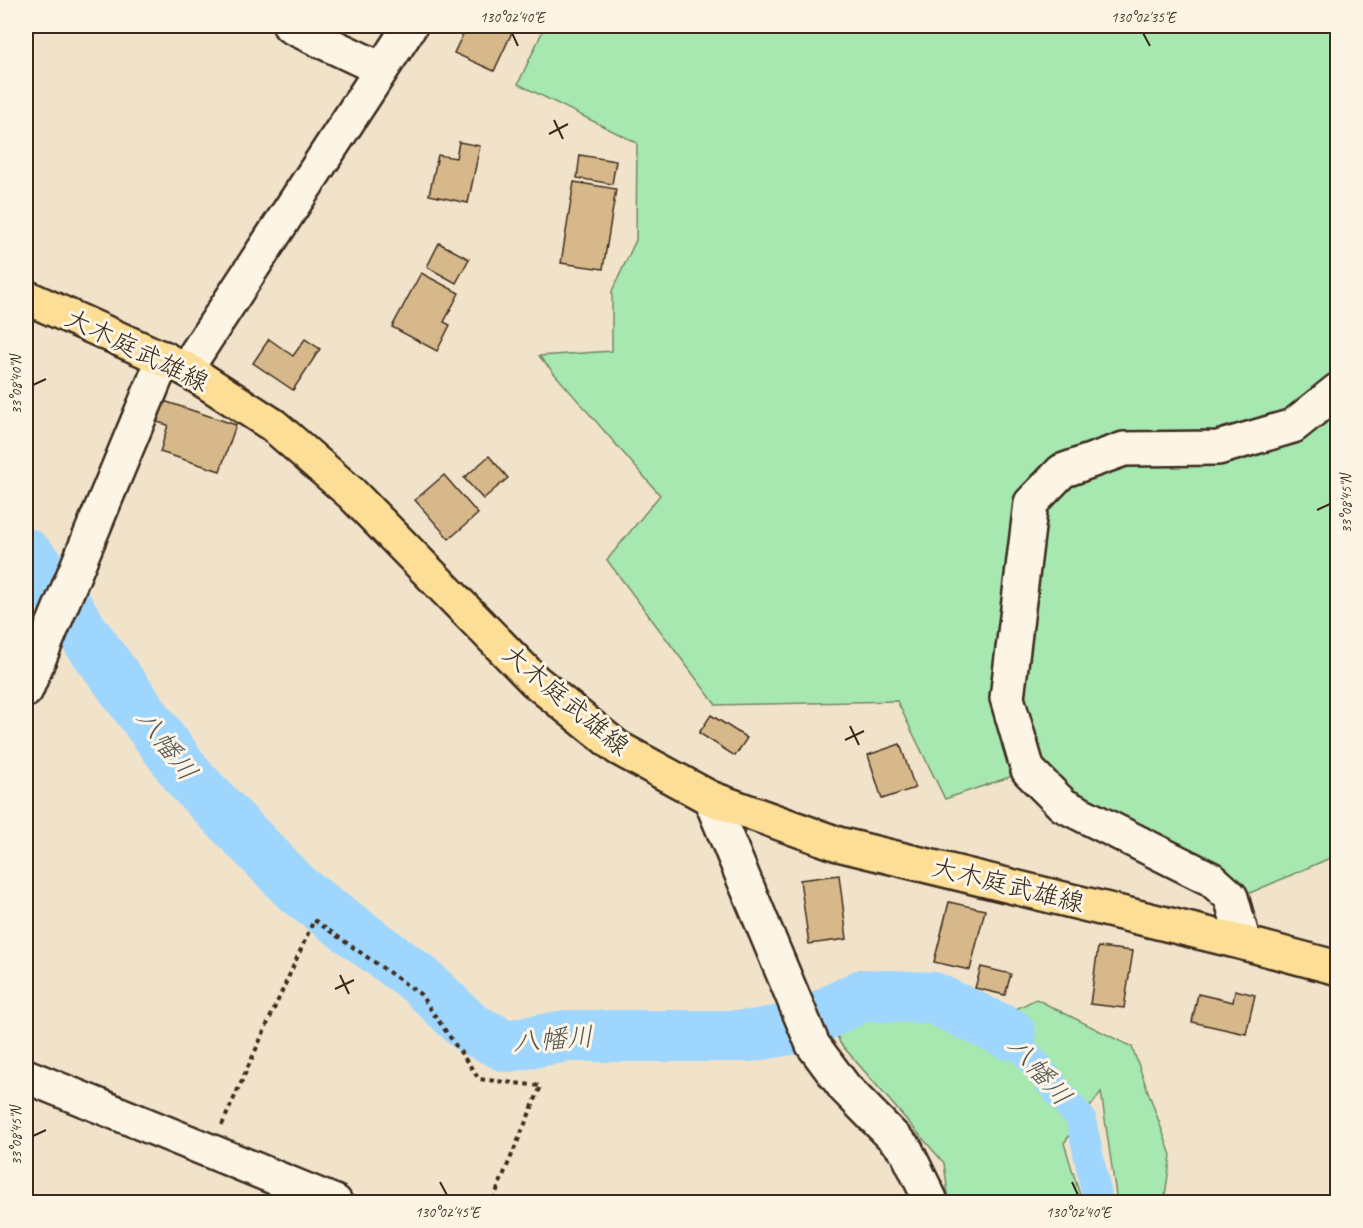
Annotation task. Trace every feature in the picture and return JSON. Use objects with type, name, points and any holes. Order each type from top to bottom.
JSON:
[{"type":"main road","name":"大木庭武雄線","points":[[26,297],[175,363],[273,425],[351,493],[535,681],[618,748],[710,798],[838,844],[1338,968]]},
{"type":"street","points":[[290,26],[381,69]]},
{"type":"street","points":[[26,690],[71,580],[175,363],[410,26]]},
{"type":"street","points":[[1244,943],[1231,897],[1211,879],[1064,805],[1028,770],[1007,698],[1031,503],[1062,471],[1124,449],[1218,448],[1293,426],[1338,390]]},
{"type":"street","points":[[710,798],[813,1045],[844,1088],[906,1150],[930,1203]]},
{"type":"street","points":[[26,1076],[335,1203]]},
{"type":"path","points":[[210,1152],[314,920],[420,994],[479,1079],[541,1086],[492,1203]]},
{"type":"green space","points":[[545,26],[1337,26],[1337,855],[1250,893],[1027,771],[945,799],[897,701],[716,705],[607,560],[660,495],[539,356],[612,351],[612,291],[636,240],[637,143],[518,84]]},
{"type":"green space","points":[[859,970],[1006,1014],[1036,999],[1132,1047],[1171,1155],[1164,1202],[1117,1202],[1101,1092],[1064,1143],[1082,1202],[949,1202],[944,1163],[840,1043],[820,990]]},
{"type":"building","points":[[467,26],[515,26],[494,71],[454,53]]},
{"type":"building","points":[[459,142],[480,146],[468,203],[429,195],[438,155],[456,158]]},
{"type":"building","points":[[580,155],[616,161],[612,184],[577,178]]},
{"type":"building","points":[[574,182],[616,189],[603,269],[561,263]]},
{"type":"building","points":[[439,243],[469,259],[456,283],[427,267]]},
{"type":"building","points":[[421,273],[459,293],[444,322],[450,325],[437,351],[392,327]]},
{"type":"building","points":[[269,339],[293,356],[305,339],[320,349],[293,390],[253,363]]},
{"type":"building","points":[[164,401],[236,425],[220,471],[160,452],[168,425],[157,422]]},
{"type":"building","points":[[489,456],[508,478],[483,499],[464,478]]},
{"type":"building","points":[[444,475],[478,514],[449,539],[415,500]]},
{"type":"building","points":[[711,715],[747,738],[735,756],[699,733]]},
{"type":"building","points":[[900,744],[915,788],[882,799],[868,755]]},
{"type":"building","points":[[839,875],[847,939],[809,944],[800,880]]},
{"type":"building","points":[[949,902],[985,910],[970,970],[934,962]]},
{"type":"building","points":[[1098,947],[1133,951],[1124,1008],[1090,1004]]},
{"type":"building","points":[[981,967],[1011,974],[1005,995],[975,988]]},
{"type":"building","points":[[1235,990],[1255,995],[1246,1034],[1192,1022],[1198,994],[1233,1002]]},
{"type":"waterway","name":"八幡川","points":[[26,554],[47,576],[82,631],[190,779],[299,891],[420,980],[470,1028],[507,1046],[567,1036],[751,1036],[797,1028],[863,995],[933,998],[1010,1034]]},
{"type":"waterway","name":"八幡川","points":[[1010,1034],[1081,1119],[1098,1202]]}]
